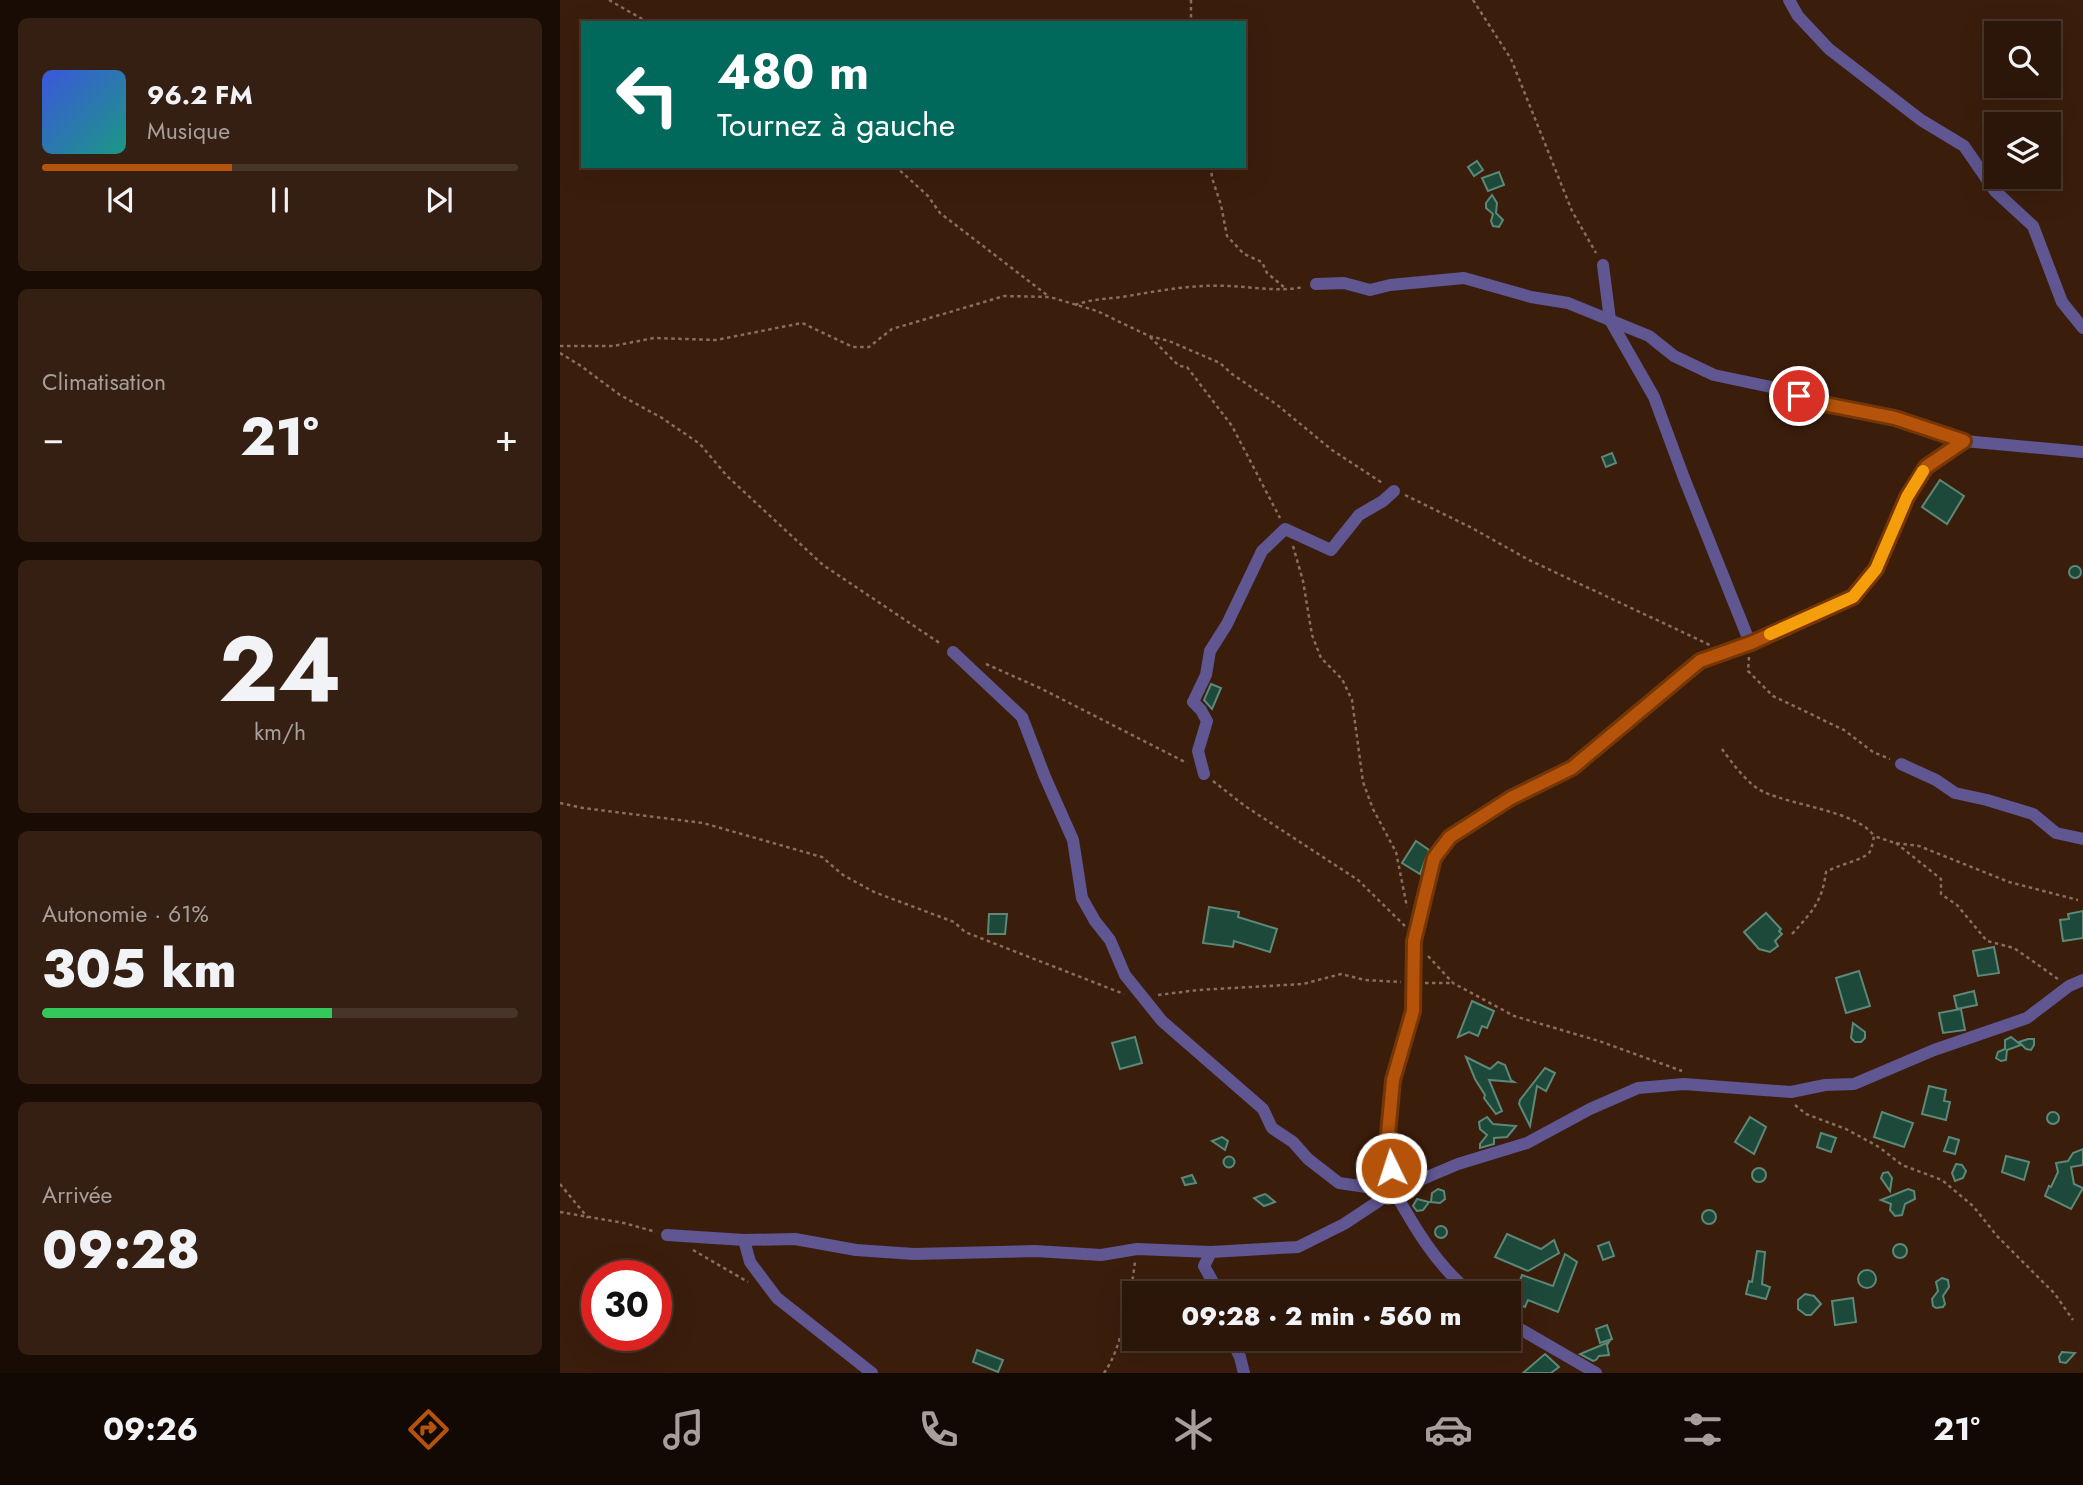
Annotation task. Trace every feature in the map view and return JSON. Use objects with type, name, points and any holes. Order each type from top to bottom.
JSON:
[{"type":"street","points":[[1789,0],[1798,16],[1829,49],[1921,120],[1964,146],[1995,191],[2033,226],[2062,302],[2083,328]]},
{"type":"street","points":[[1603,265],[1610,320],[1654,397],[1751,643]]},
{"type":"street","points":[[1316,284],[1344,284],[1370,290],[1390,285],[1464,278],[1531,297],[1568,303],[1649,336],[1674,356],[1714,375],[1780,389],[1819,403],[1895,418],[1964,441],[2083,452]]},
{"type":"street","points":[[1457,1281],[1420,1237],[1394,1191],[1387,1145],[1393,1080],[1413,1011],[1414,941],[1434,858],[1450,837],[1511,798],[1572,768],[1700,661],[1751,643],[1853,597],[1876,569],[1907,497],[1926,467],[1964,441]]},
{"type":"street","points":[[1204,774],[1198,751],[1207,721],[1193,702],[1206,676],[1210,651],[1227,624],[1262,551],[1285,529],[1331,550],[1359,515],[1394,491]]},
{"type":"street","points":[[953,652],[1022,717],[1045,778],[1073,840],[1082,898],[1110,940],[1125,975],[1142,997],[1162,1021],[1263,1109],[1272,1128],[1293,1142],[1339,1183],[1394,1191]]},
{"type":"street","points":[[1901,764],[1936,780],[1955,793],[2033,814],[2056,833],[2083,839]]},
{"type":"street","points":[[667,1235],[744,1240],[795,1239],[856,1250],[914,1254],[1035,1251],[1101,1255],[1137,1249],[1211,1252],[1298,1247],[1344,1224],[1394,1191],[1458,1164],[1527,1143],[1590,1109],[1638,1088],[1684,1084],[1791,1092],[1825,1085],[1854,1084],[1934,1050],[2027,1018],[2070,986],[2083,980]]},
{"type":"street","points":[[744,1240],[750,1262],[777,1298],[872,1373]]},
{"type":"street","points":[[1211,1252],[1203,1266],[1212,1281]]},
{"type":"street","points":[[1521,1330],[1596,1373]]},
{"type":"street","points":[[1237,1351],[1244,1373]]},
{"type":"path","points":[[609,0],[646,21]]},
{"type":"path","points":[[1191,0],[1191,21]]},
{"type":"path","points":[[1473,0],[1511,59],[1573,211],[1603,265]]},
{"type":"path","points":[[897,168],[921,189],[940,212],[1050,297]]},
{"type":"path","points":[[1211,168],[1227,236],[1244,254],[1262,262],[1267,273],[1285,288]]},
{"type":"path","points":[[1075,304],[1180,286],[1285,288],[1316,284]]},
{"type":"path","points":[[560,346],[613,346],[654,338],[716,340],[802,323],[853,347],[869,347],[892,330],[1004,296],[1050,297],[1097,311],[1149,336],[1220,363],[1332,450],[1394,491],[1472,528],[1529,560],[1715,647]]},
{"type":"path","points":[[1149,336],[1179,366],[1187,367],[1232,426],[1297,554],[1312,635],[1321,658],[1342,679],[1352,700],[1363,782],[1373,809],[1396,852],[1409,916]]},
{"type":"path","points":[[560,353],[620,396],[663,418],[700,444],[727,476],[823,565],[953,652]]},
{"type":"path","points":[[1751,643],[1748,671],[1773,696],[1844,730],[1873,752],[1901,764]]},
{"type":"path","points":[[977,660],[1040,688],[1170,753],[1204,774],[1245,806],[1358,880],[1402,921],[1414,941],[1453,983],[1514,1016],[1672,1066],[1710,1086]]},
{"type":"path","points":[[1723,749],[1761,791],[1847,819],[1869,828],[1874,836],[1895,843],[1919,846],[2008,881],[2078,900]]},
{"type":"path","points":[[560,803],[702,823],[822,857],[844,875],[874,892],[954,922],[965,932],[1114,992],[1142,997],[1198,990],[1303,984],[1341,974],[1365,980],[1453,983]]},
{"type":"path","points":[[1792,934],[1818,905],[1826,872],[1838,864],[1863,858],[1869,853],[1874,836]]},
{"type":"path","points":[[1895,843],[1941,879],[1941,894],[1956,905],[1987,941],[2014,948],[2070,986]]},
{"type":"path","points":[[1779,1092],[1806,1114],[1846,1129],[1879,1147],[1902,1166],[1942,1180],[1973,1206],[1997,1236],[2055,1294],[2073,1320]]},
{"type":"path","points":[[560,1184],[588,1218]]},
{"type":"path","points":[[1104,1373],[1111,1364],[1123,1324],[1137,1249]]},
{"type":"building","points":[[1477,161],[1483,170],[1474,176],[1468,167]]},
{"type":"building","points":[[1499,172],[1504,185],[1488,191],[1482,178]]},
{"type":"building","points":[[1492,195],[1497,203],[1496,213],[1503,220],[1499,227],[1493,226],[1493,214],[1486,208]]},
{"type":"building","points":[[1612,453],[1616,463],[1606,467],[1602,457]]},
{"type":"building","points":[[1940,480],[1964,496],[1947,524],[1922,507]]},
{"type":"building","points":[[2075,566],[2081,572],[2075,578],[2069,572]]},
{"type":"building","points":[[1211,684],[1221,688],[1212,709],[1204,700]]},
{"type":"building","points":[[1416,841],[1429,850],[1420,874],[1402,863]]},
{"type":"building","points":[[1209,907],[1239,912],[1238,917],[1277,929],[1270,952],[1234,941],[1233,947],[1203,943]]},
{"type":"building","points":[[2083,911],[2083,938],[2063,941],[2060,920],[2069,919],[2068,914]]},
{"type":"building","points":[[1766,913],[1781,929],[1779,931],[1782,934],[1775,941],[1778,946],[1770,952],[1759,949],[1744,932]]},
{"type":"building","points":[[989,914],[1007,914],[1005,934],[988,934]]},
{"type":"building","points":[[1994,947],[1999,973],[1978,976],[1973,951]]},
{"type":"building","points":[[1859,971],[1870,1006],[1846,1013],[1836,978]]},
{"type":"building","points":[[1974,991],[1977,1005],[1957,1009],[1954,996]]},
{"type":"building","points":[[1472,1001],[1494,1011],[1487,1028],[1482,1026],[1478,1036],[1469,1032],[1458,1037]]},
{"type":"building","points":[[1961,1009],[1965,1030],[1943,1033],[1939,1013]]},
{"type":"building","points":[[1853,1023],[1865,1032],[1865,1038],[1861,1042],[1855,1042],[1851,1038]]},
{"type":"building","points":[[1135,1037],[1142,1063],[1120,1069],[1112,1043]]},
{"type":"building","points":[[2011,1037],[2021,1045],[2007,1050],[2006,1060],[2001,1061],[1996,1058],[1998,1052],[2005,1049],[2005,1040]]},
{"type":"building","points":[[2034,1039],[2031,1050],[2019,1042]]},
{"type":"building","points":[[1466,1057],[1490,1069],[1498,1062],[1505,1065],[1514,1082],[1489,1080],[1502,1111],[1496,1114],[1484,1098],[1485,1095]]},
{"type":"building","points":[[1545,1068],[1555,1073],[1546,1091],[1537,1086],[1530,1126],[1519,1104],[1520,1100]]},
{"type":"building","points":[[1929,1086],[1946,1090],[1944,1101],[1950,1102],[1946,1120],[1922,1114]]},
{"type":"building","points":[[1882,1112],[1913,1123],[1904,1147],[1874,1137]]},
{"type":"building","points":[[2053,1112],[2059,1118],[2053,1124],[2047,1118]]},
{"type":"building","points":[[1487,1117],[1493,1124],[1516,1126],[1507,1137],[1494,1138],[1494,1144],[1480,1148],[1487,1135],[1480,1129],[1479,1122]]},
{"type":"building","points":[[1750,1117],[1766,1127],[1754,1154],[1735,1142]]},
{"type":"building","points":[[1821,1133],[1836,1138],[1831,1152],[1817,1147]]},
{"type":"building","points":[[1222,1137],[1228,1141],[1225,1150],[1212,1141]]},
{"type":"building","points":[[1949,1137],[1959,1140],[1955,1154],[1944,1151]]},
{"type":"building","points":[[2083,1149],[2083,1165],[2071,1167],[2074,1184],[2083,1188],[2071,1209],[2045,1196],[2058,1172],[2056,1163],[2068,1161],[2073,1153]]},
{"type":"building","points":[[1229,1156],[1235,1162],[1229,1168],[1223,1162]]},
{"type":"building","points":[[2006,1156],[2029,1162],[2024,1180],[2002,1172]]},
{"type":"building","points":[[1956,1164],[1962,1165],[1966,1171],[1963,1178],[1955,1181],[1952,1173]]},
{"type":"building","points":[[1759,1168],[1764,1170],[1764,1180],[1759,1182],[1754,1180],[1752,1175],[1754,1170]]},
{"type":"building","points":[[1888,1172],[1892,1178],[1890,1191],[1881,1178],[1883,1173]]},
{"type":"building","points":[[1192,1175],[1196,1183],[1185,1185],[1182,1178]]},
{"type":"building","points":[[1438,1189],[1444,1191],[1445,1199],[1440,1203],[1431,1202],[1432,1193]]},
{"type":"building","points":[[1908,1189],[1914,1191],[1915,1199],[1905,1204],[1902,1215],[1895,1216],[1890,1210],[1891,1204],[1881,1200]]},
{"type":"building","points":[[1265,1194],[1275,1202],[1264,1206],[1254,1198]]},
{"type":"building","points":[[1417,1199],[1429,1202],[1423,1210],[1417,1211],[1413,1206]]},
{"type":"building","points":[[1709,1210],[1714,1212],[1714,1222],[1709,1224],[1704,1222],[1702,1217],[1704,1212]]},
{"type":"building","points":[[1436,1227],[1446,1227],[1446,1237],[1436,1237]]},
{"type":"building","points":[[1507,1234],[1541,1249],[1554,1240],[1559,1253],[1528,1271],[1495,1257]]},
{"type":"building","points":[[1609,1242],[1614,1256],[1603,1260],[1598,1246]]},
{"type":"building","points":[[1900,1244],[1905,1246],[1905,1256],[1900,1258],[1895,1256],[1893,1251],[1895,1246]]},
{"type":"building","points":[[1757,1251],[1765,1252],[1762,1284],[1770,1287],[1766,1299],[1746,1294],[1749,1281],[1752,1282]]},
{"type":"building","points":[[1565,1254],[1577,1262],[1558,1312],[1528,1300],[1525,1307],[1521,1305],[1522,1275],[1553,1286]]},
{"type":"building","points":[[1867,1270],[1873,1273],[1876,1279],[1873,1285],[1867,1288],[1861,1285],[1858,1279],[1861,1273]]},
{"type":"building","points":[[1942,1278],[1948,1280],[1949,1287],[1943,1296],[1945,1304],[1936,1308],[1932,1299],[1938,1291],[1936,1282]]},
{"type":"building","points":[[1805,1294],[1814,1296],[1821,1304],[1811,1315],[1798,1309],[1798,1300]]},
{"type":"building","points":[[1853,1298],[1856,1322],[1835,1325],[1832,1301]]},
{"type":"building","points":[[1607,1325],[1612,1339],[1600,1343],[1596,1329]]},
{"type":"building","points":[[1609,1342],[1609,1355],[1599,1356],[1593,1361],[1580,1354]]},
{"type":"building","points":[[977,1350],[1003,1360],[998,1372],[973,1362]]},
{"type":"building","points":[[2062,1352],[2075,1353],[2066,1363],[2060,1362]]},
{"type":"building","points":[[1545,1354],[1559,1367],[1551,1373],[1523,1373]]},
{"type":"slow traffic","points":[[1770,634],[1853,597],[1876,569],[1907,497],[1923,471]]},
{"type":"route","points":[[1391,1168],[1387,1145],[1393,1080],[1413,1011],[1414,941],[1434,858],[1450,837],[1511,798],[1572,768],[1700,661],[1751,643],[1853,597],[1876,569],[1907,497],[1926,467],[1964,441],[1895,418],[1819,403],[1799,396]]}]
